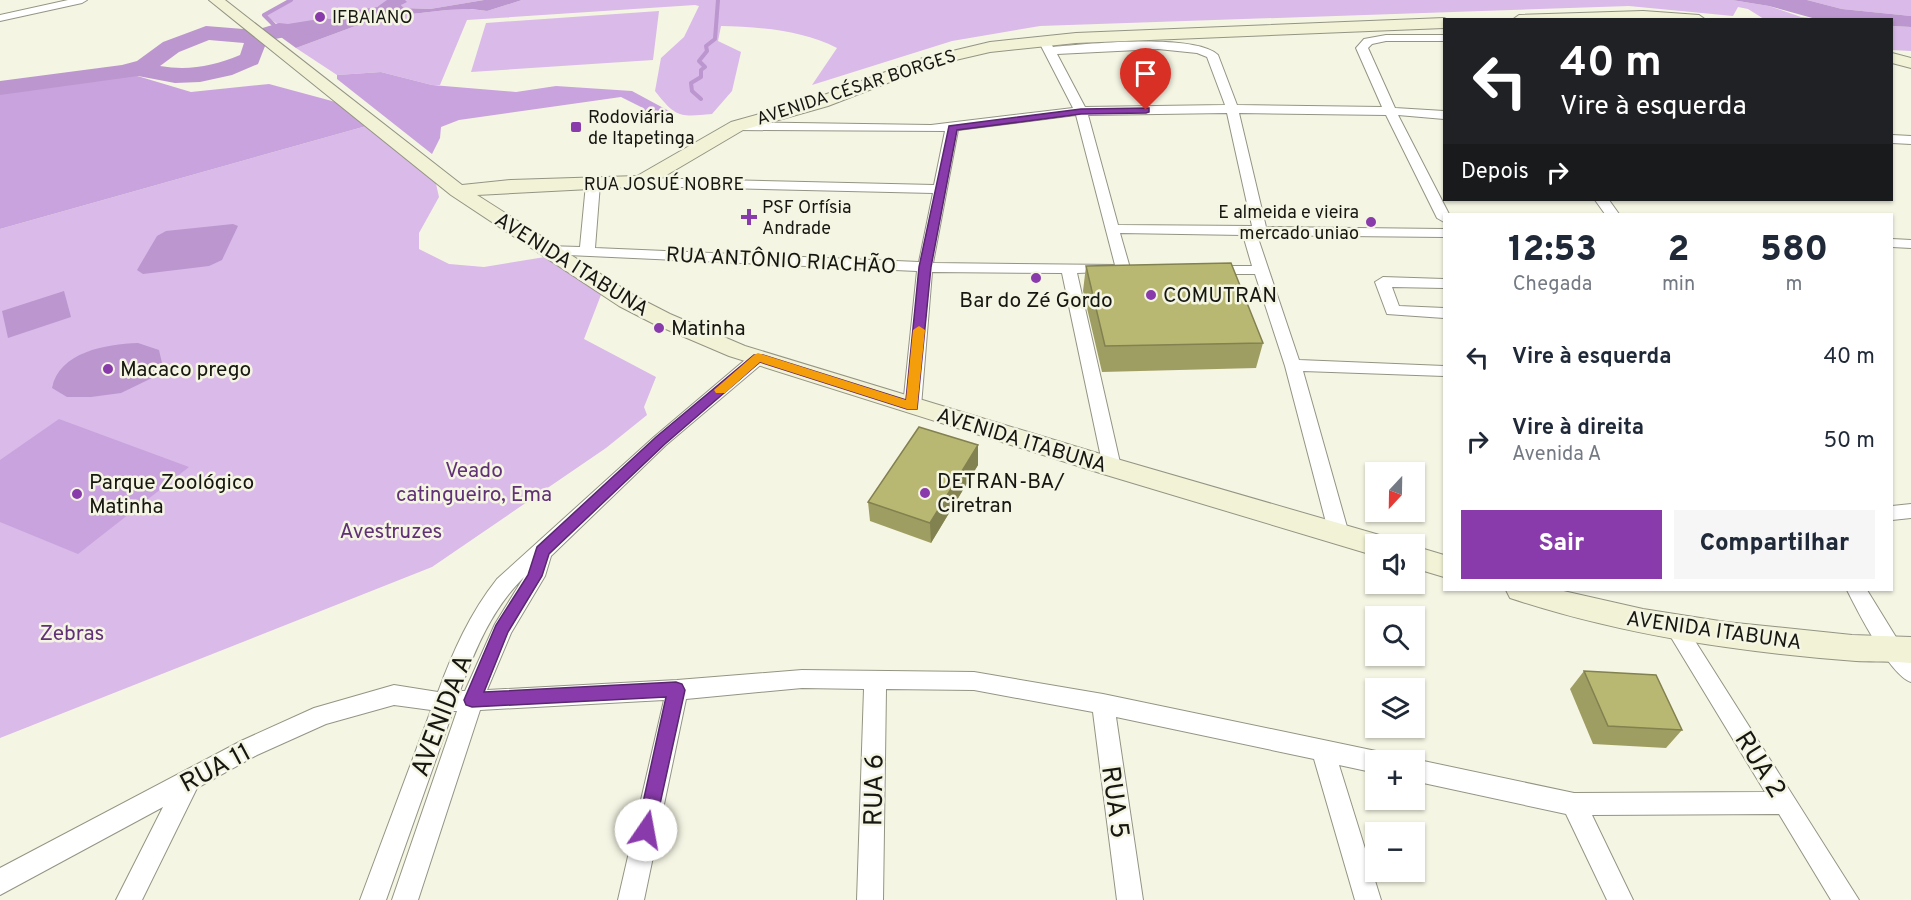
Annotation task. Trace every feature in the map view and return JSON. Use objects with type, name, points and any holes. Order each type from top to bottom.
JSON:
[{"type":"main road","name":"AVENIDA ITABUNA","points":[[216,0],[458,191],[627,301],[662,319],[737,351],[1112,467],[1365,542]]},
{"type":"main road","points":[[1582,18],[1643,16],[1671,18]]},
{"type":"main road","name":"AVENIDA CÉSAR BORGES","points":[[641,182],[737,126],[822,102],[903,69],[955,54],[1046,46],[1443,22]]},
{"type":"main road","points":[[1893,58],[1911,63]]},
{"type":"main road","name":"RUA JOSUÉ NOBRE","points":[[458,191],[641,182]]},
{"type":"main road","points":[[1425,560],[1443,566]]},
{"type":"main road","name":"AVENIDA ITABUNA","points":[[1523,591],[1564,603],[1676,628],[1833,646],[1901,649]]},
{"type":"street","points":[[0,18],[82,0]]},
{"type":"street","points":[[1443,38],[1386,38],[1368,41],[1363,45],[1390,111],[1443,216]]},
{"type":"street","points":[[1339,534],[1321,480],[1293,365],[1259,270],[1255,231],[1232,109],[1214,60],[1209,52],[1182,47],[1046,46],[1081,111],[1113,229],[1255,231],[1443,233]]},
{"type":"street","points":[[737,126],[842,129],[952,128],[1081,111],[1232,109],[1390,111],[1443,115]]},
{"type":"street","points":[[912,406],[925,267],[952,128]]},
{"type":"street","points":[[1893,140],[1911,140]]},
{"type":"street","name":"RUA JOSUÉ NOBRE","points":[[641,182],[941,189]]},
{"type":"street","points":[[587,251],[592,184]]},
{"type":"street","name":"RUA ANTÔNIO RIACHÃO","points":[[546,250],[925,267],[1129,268],[1113,229]]},
{"type":"street","points":[[1893,243],[1911,244]]},
{"type":"street","points":[[1069,269],[1112,467]]},
{"type":"street","points":[[1191,269],[1259,270]]},
{"type":"street","points":[[1443,283],[1383,282],[1393,310],[1443,313]]},
{"type":"street","name":"AVENIDA A","points":[[373,900],[443,702],[462,655],[495,595],[515,571],[542,552],[660,441],[758,357]]},
{"type":"street","points":[[1293,365],[1443,371]]},
{"type":"street","points":[[1893,513],[1911,512]]},
{"type":"street","name":"AVENIDA A","points":[[405,900],[472,700],[502,630],[535,576],[542,552]]},
{"type":"street","points":[[1858,591],[1901,649],[1911,673]]},
{"type":"street","name":"RUA 2","points":[[1676,628],[1846,900]]},
{"type":"street","name":"RUA 11","points":[[0,882],[249,748],[322,715],[394,695],[443,702],[676,690],[802,679],[974,681],[1102,704],[1365,760]]},
{"type":"street","name":"RUA 6","points":[[870,900],[875,680]]},
{"type":"street","points":[[631,900],[676,690]]},
{"type":"street","name":"RUA 5","points":[[1102,704],[1130,900]]},
{"type":"street","points":[[1323,750],[1368,900]]},
{"type":"street","points":[[1425,772],[1574,804],[1786,803]]},
{"type":"street","points":[[129,900],[189,780]]},
{"type":"street","points":[[1574,804],[1620,900]]},
{"type":"green space","points":[[292,0],[390,0],[354,19],[282,27],[264,15]]},
{"type":"green space","points":[[405,0],[484,0],[430,9],[404,8],[401,5]]},
{"type":"green space","points":[[522,0],[1732,0],[1769,6],[1810,18],[1762,18],[1748,9],[1738,7],[1733,16],[1629,6],[1040,26],[952,41],[812,85],[837,48],[795,33],[721,26],[718,41],[741,52],[732,91],[712,114],[693,115],[679,114],[674,111],[655,91],[661,58],[684,37],[699,6],[695,5],[467,20],[440,85],[381,72],[337,75],[296,48],[377,18],[380,21],[394,16],[447,10],[487,11]]},
{"type":"green space","points":[[1807,0],[1911,0],[1911,16],[1842,9]]},
{"type":"green space","points":[[659,11],[653,60],[471,72],[486,23]]},
{"type":"green space","points":[[1893,26],[1911,27],[1911,51],[1893,50]]},
{"type":"green space","points":[[370,125],[434,175],[439,197],[419,233],[419,249],[449,264],[484,267],[551,256],[606,277],[584,339],[656,377],[644,407],[647,415],[606,448],[432,567],[0,738],[0,229]]},
{"type":"shaded area","points":[[387,0],[405,0],[407,2],[401,5],[404,8],[430,9],[484,0],[522,0],[487,11],[447,10],[394,16],[380,21],[377,18],[296,48],[267,27],[338,18],[358,12],[358,10],[377,7]]},
{"type":"shaded area","points":[[1732,0],[1807,0],[1842,9],[1911,16],[1911,27],[1893,26],[1893,18],[1812,18],[1769,6]]},
{"type":"shaded area","points":[[124,72],[191,92],[269,84],[343,104],[370,125],[0,229],[0,88]]},
{"type":"shaded area","points":[[381,72],[432,85],[516,92],[556,86],[632,91],[669,111],[647,118],[643,108],[621,97],[459,120],[441,127],[440,138],[432,154],[337,79],[337,75]]},
{"type":"shaded area","points":[[233,224],[238,226],[222,260],[209,266],[143,274],[137,270],[157,236],[166,231]]},
{"type":"shaded area","points":[[64,291],[71,317],[8,338],[2,311]]},
{"type":"shaded area","name":"Macaco prego","points":[[138,343],[159,350],[162,363],[152,378],[121,393],[91,397],[67,397],[52,388],[56,376],[74,358],[99,348]]},
{"type":"shaded area","name":"Parque Zoológico Matinha","points":[[59,419],[189,467],[78,554],[0,522],[0,460]]},
{"type":"building","name":"COMUTRAN","points":[[1231,263],[1263,343],[1105,346],[1086,266]]},
{"type":"building","name":"DETRAN-BA/ Ciretran","points":[[919,427],[978,445],[930,523],[868,502]]},
{"type":"building","points":[[1584,671],[1656,675],[1682,730],[1608,726]]},
{"type":"waterway","points":[[279,30],[264,15],[291,0]]},
{"type":"waterway","points":[[701,99],[692,91],[691,83],[701,77],[701,70],[705,67],[699,61],[707,51],[706,46],[715,39],[718,0]]},
{"type":"waterway","points":[[257,37],[279,30],[288,31],[325,25]]},
{"type":"waterway","points":[[145,66],[171,47],[206,33],[257,37]]},
{"type":"waterway","points":[[145,66],[147,71],[175,76],[212,73],[250,59],[257,37]]},
{"type":"waterway","points":[[0,88],[124,72],[145,66]]},
{"type":"slow traffic","points":[[720,390],[758,357],[912,406],[919,330]]},
{"type":"place","name":"IFBAIANO","points":[[320,17]]},
{"type":"place","name":"Rodoviária de Itapetinga","points":[[576,127]]},
{"type":"place","name":"PSF Orfísia Andrade","points":[[749,217]]},
{"type":"place","name":"E almeida e vieira mercado uniao","points":[[1371,222]]},
{"type":"place","name":"Bar do Zé Gordo","points":[[1036,278]]},
{"type":"place","name":"COMUTRAN","points":[[1151,295]]},
{"type":"place","name":"Matinha","points":[[659,328]]},
{"type":"place","name":"Macaco prego","points":[[108,369]]},
{"type":"place","name":"DETRAN-BA/ Ciretran","points":[[925,493]]},
{"type":"place","name":"Parque Zoológico Matinha","points":[[77,494]]},
{"type":"route","points":[[646,830],[676,690],[472,700],[502,630],[535,576],[542,552],[660,441],[758,357],[912,406],[925,267],[952,128],[1081,111],[1146,110]]},
{"type":"park label","name":"Veado catingueiro, Ema","points":[[474,482]]},
{"type":"park label","name":"Avestruzes","points":[[391,531]]},
{"type":"park label","name":"Zebras","points":[[72,633]]}]
